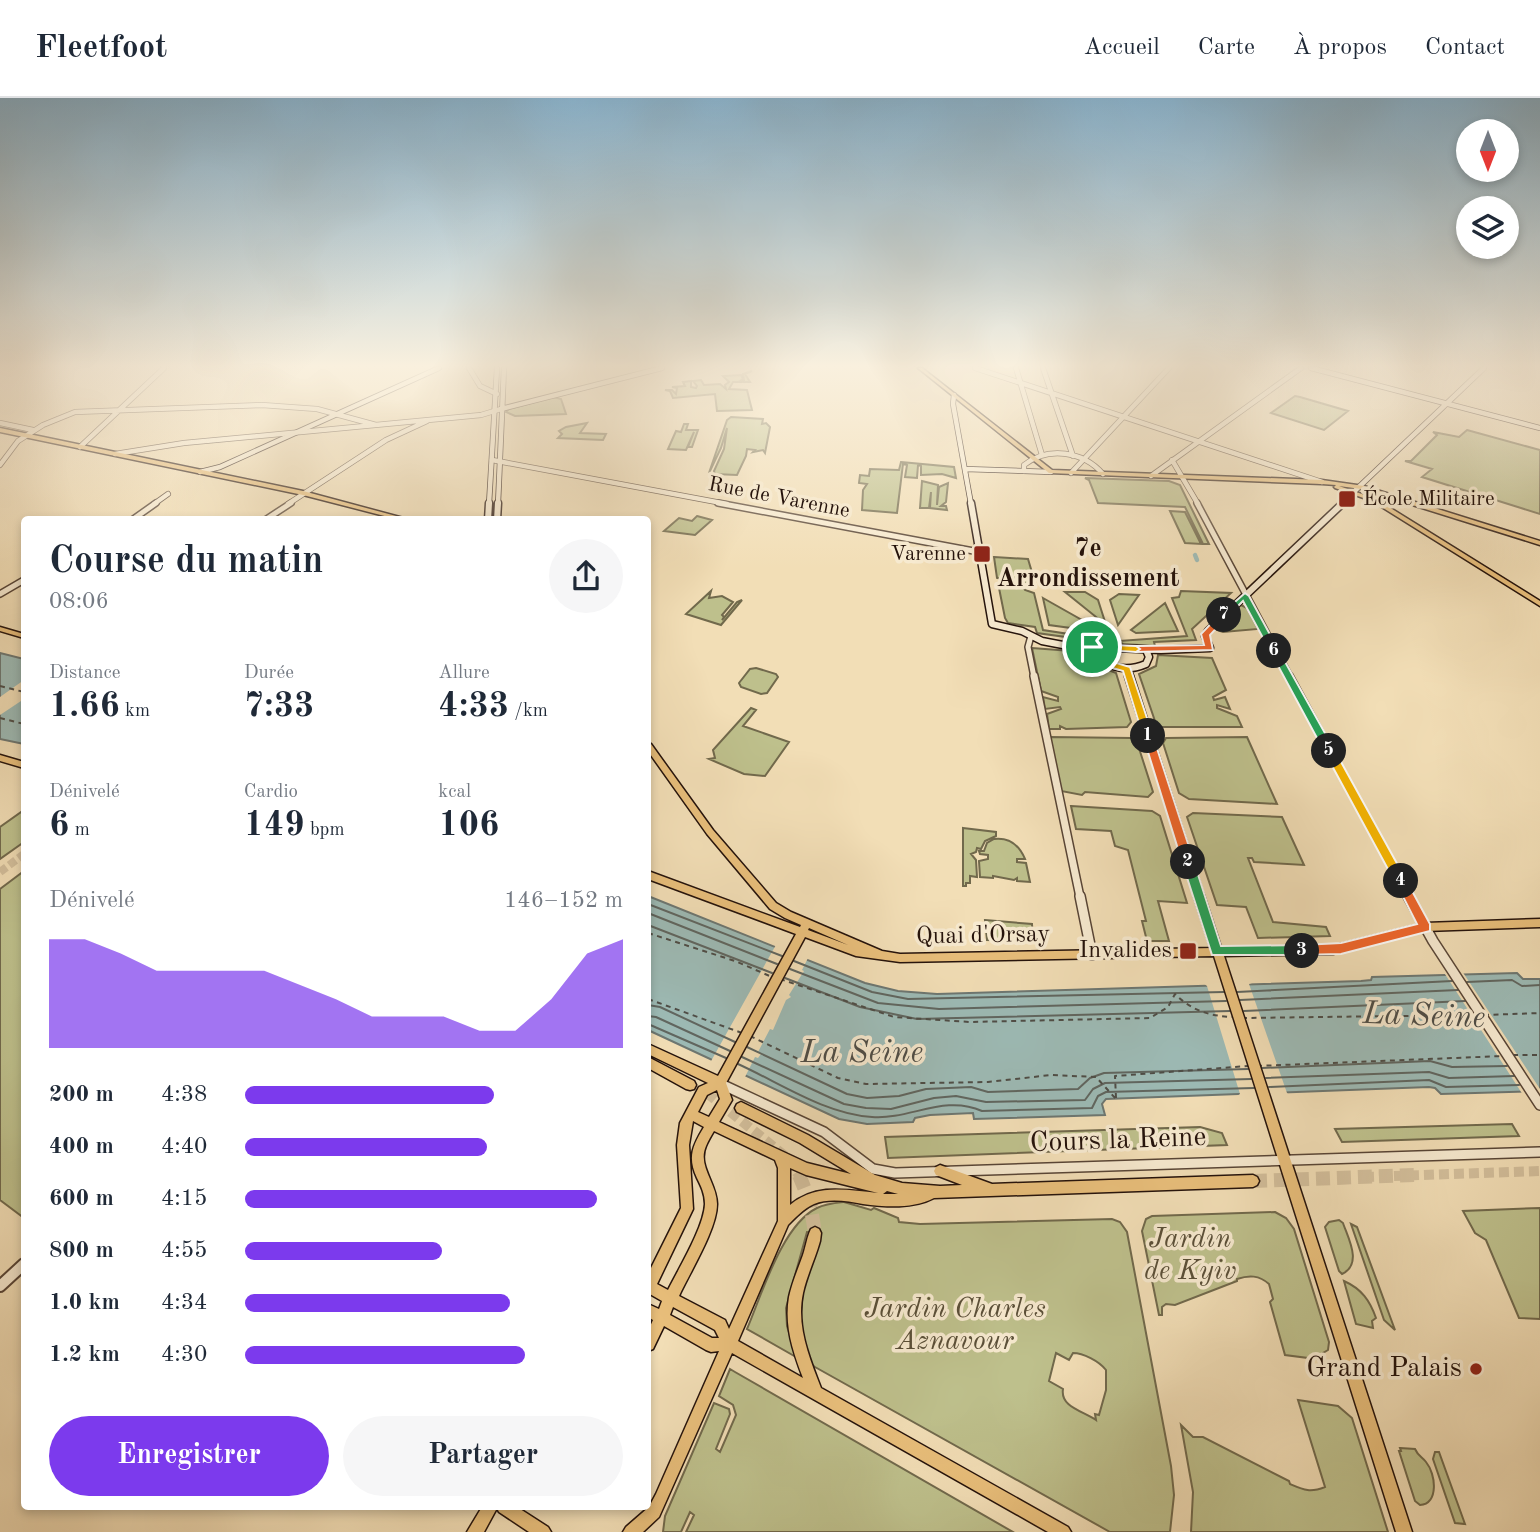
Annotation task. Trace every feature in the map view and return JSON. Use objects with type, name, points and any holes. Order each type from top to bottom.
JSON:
[{"type":"main road","points":[[26,435],[201,472],[221,472],[290,435]]},
{"type":"main road","points":[[488,516],[495,435]]},
{"type":"main road","points":[[497,516],[499,435]]},
{"type":"main road","points":[[960,435],[991,622],[995,626],[1021,631],[1055,644],[1146,650],[1210,648],[1205,634],[1415,435]]},
{"type":"main road","points":[[1003,435],[1051,472]]},
{"type":"main road","points":[[201,472],[208,469],[392,516]]},
{"type":"main road","points":[[965,469],[1183,477],[1295,477],[1363,486],[1540,543]]},
{"type":"main road","points":[[1322,482],[1374,500],[1540,604]]},
{"type":"main road","points":[[0,629],[21,635]]},
{"type":"main road","points":[[1092,647],[1103,662],[1127,669],[1146,664],[1149,657],[1146,650]]},
{"type":"main road","points":[[1127,669],[1404,1532]]},
{"type":"main road","points":[[651,750],[760,892],[780,911],[805,927],[723,1079],[703,1091],[690,1114],[683,1137],[687,1209],[651,1281]]},
{"type":"main road","points":[[0,758],[21,764]]},
{"type":"main road","name":"Quai d'Orsay","points":[[651,876],[747,912],[805,927],[856,951],[886,957],[1334,950],[1425,927],[1540,923]]},
{"type":"main road","points":[[651,1050],[723,1079]]},
{"type":"main road","points":[[651,1064],[690,1085]]},
{"type":"main road","points":[[651,1338],[710,1215],[709,1189],[700,1171],[697,1156],[700,1144],[726,1100],[723,1079]]},
{"type":"main road","points":[[741,1108],[804,1139],[856,1173],[902,1189]]},
{"type":"main road","points":[[690,1114],[780,1158],[834,1178],[869,1186],[940,1192],[1253,1181]]},
{"type":"main road","points":[[780,1158],[784,1168],[784,1221]]},
{"type":"main road","points":[[940,1171],[994,1191]]},
{"type":"main road","points":[[631,1532],[654,1512],[661,1499],[784,1221],[799,1204],[816,1196],[847,1194],[902,1200],[940,1192]]},
{"type":"main road","points":[[815,1233],[811,1254],[796,1296],[794,1317],[799,1347],[815,1391]]},
{"type":"main road","points":[[651,1289],[720,1325],[729,1343],[1063,1532]]},
{"type":"main road","points":[[651,1312],[710,1345],[729,1343]]},
{"type":"main road","points":[[475,1532],[489,1510]]},
{"type":"main road","points":[[509,1510],[543,1532]]},
{"type":"street","points":[[0,465],[16,442],[26,435]]},
{"type":"street","points":[[80,447],[93,435]]},
{"type":"street","points":[[116,454],[184,443],[290,435]]},
{"type":"street","points":[[271,516],[386,440],[398,435]]},
{"type":"street","points":[[1036,435],[1042,455]]},
{"type":"street","points":[[1066,435],[1073,456]]},
{"type":"street","points":[[1071,473],[1107,435]]},
{"type":"street","points":[[1176,435],[1295,477]]},
{"type":"street","points":[[1151,476],[1207,435]]},
{"type":"street","points":[[1024,471],[1024,464],[1032,458],[1042,455],[1073,456],[1097,466],[1103,474]]},
{"type":"street","name":"Rue de Varenne","points":[[492,460],[979,552]]},
{"type":"street","points":[[1172,460],[1425,927],[1539,1103]]},
{"type":"street","points":[[138,516],[168,494]]},
{"type":"street","points":[[0,594],[21,582]]},
{"type":"street","points":[[1031,636],[1028,647],[1092,955]]},
{"type":"street","name":"Cours la Reine","points":[[723,1079],[824,1132],[873,1169],[895,1173],[1540,1152]]},
{"type":"street","points":[[0,1286],[21,1267]]},
{"type":"green space","points":[[561,435],[606,435],[603,440],[558,438]]},
{"type":"green space","points":[[674,435],[693,435],[686,450],[668,449]]},
{"type":"green space","points":[[693,435],[696,435],[692,447],[688,447]]},
{"type":"green space","points":[[722,435],[725,435],[721,448],[709,473]]},
{"type":"green space","points":[[726,435],[768,435],[765,453],[763,450],[753,452],[755,450],[747,449],[737,475],[715,474]]},
{"type":"green space","points":[[1437,435],[1485,435],[1540,450],[1540,514],[1422,477],[1432,469],[1405,461],[1411,461]]},
{"type":"green space","points":[[901,462],[954,467],[956,478],[942,474],[921,475],[921,466],[918,465],[917,478],[905,477],[907,465],[903,464],[897,513],[862,510],[863,490],[867,484],[859,483],[860,475],[869,476],[870,469],[899,470]]},
{"type":"green space","points":[[1085,478],[1169,481],[1180,485],[1209,544],[1203,544],[1185,507],[1098,503],[1089,480]]},
{"type":"green space","points":[[922,481],[938,485],[937,505],[939,487],[948,483],[946,502],[941,506],[946,506],[947,510],[930,508],[931,492],[929,508],[920,508]]},
{"type":"green space","points":[[1170,511],[1185,512],[1201,544],[1185,543]]},
{"type":"green space","points":[[697,516],[712,520],[695,535],[664,531],[679,518],[692,521]]},
{"type":"green space","points":[[994,557],[1028,559],[1034,579],[1031,580],[1032,584],[1020,583],[1025,590],[1034,593],[1043,630],[1115,641],[1113,644],[1081,642],[1080,639],[1037,633],[1035,627],[1008,623],[998,583],[1003,583],[1002,579],[997,578]]},
{"type":"green space","points":[[711,591],[709,598],[722,596],[733,602],[722,615],[722,620],[737,602],[742,600],[721,625],[686,614]]},
{"type":"green space","points":[[1181,591],[1231,593],[1192,629],[1196,640],[1154,642],[1155,646],[1123,644],[1119,641],[1187,636],[1172,598],[1179,597]]},
{"type":"green space","points":[[1065,592],[1085,592],[1098,600],[1106,625]]},
{"type":"green space","points":[[1119,594],[1139,595],[1118,625],[1110,600]]},
{"type":"green space","points":[[1043,598],[1096,628],[1093,631],[1049,625]]},
{"type":"green space","points":[[1165,603],[1178,631],[1136,633],[1131,630]]},
{"type":"green space","points":[[1241,605],[1247,608],[1258,629],[1223,632],[1217,630],[1216,627]]},
{"type":"green space","points":[[1032,648],[1084,652],[1096,665],[1116,673],[1131,722],[1127,727],[1066,729],[1060,726],[1060,729],[1049,729],[1047,714],[1061,709],[1045,709],[1043,697],[1058,701],[1058,697],[1041,691]]},
{"type":"green space","points":[[1158,655],[1212,658],[1226,690],[1213,697],[1214,700],[1225,697],[1230,709],[1217,705],[1217,708],[1237,716],[1242,727],[1161,727],[1156,724],[1139,674],[1156,666]]},
{"type":"green space","points":[[756,668],[778,677],[767,693],[761,694],[741,687],[739,683],[750,669]]},
{"type":"green space","points":[[751,708],[756,710],[743,726],[789,742],[765,776],[744,774],[709,759],[715,758],[713,750]]},
{"type":"green space","points":[[1050,737],[1132,738],[1137,742],[1153,792],[1148,797],[1085,792],[1082,795],[1061,791]]},
{"type":"green space","points":[[1247,737],[1277,804],[1189,799],[1179,793],[1163,743],[1166,738]]},
{"type":"green space","points":[[1071,806],[1152,811],[1160,816],[1187,903],[1158,901],[1169,941],[1147,941],[1142,921],[1146,921],[1128,850],[1115,846],[1111,831],[1076,829]]},
{"type":"green space","points":[[21,812],[21,844],[0,859],[0,827]]},
{"type":"green space","points":[[1193,813],[1282,817],[1304,865],[1254,862],[1252,858],[1248,858],[1273,922],[1326,927],[1330,936],[1258,938],[1246,907],[1217,905],[1187,817]]},
{"type":"green space","points":[[963,828],[996,832],[996,836],[985,841],[981,849],[977,848],[976,852],[971,854],[976,860],[977,877],[970,876],[970,883],[966,883],[966,886],[963,886]]},
{"type":"green space","points":[[994,839],[1010,841],[1017,847],[1025,859],[1017,859],[1017,862],[1026,863],[1030,882],[1017,881],[1017,878],[980,877],[979,861],[988,859],[988,855],[980,854],[979,851],[984,851],[987,843]]},
{"type":"green space","points":[[21,873],[21,1216],[0,1200],[0,889]]},
{"type":"green space","points":[[985,920],[1032,924],[1033,941],[987,940]]},
{"type":"green space","points":[[1512,1124],[1519,1136],[1342,1142],[1335,1129]]},
{"type":"green space","points":[[1200,1127],[1222,1133],[1227,1145],[888,1158],[885,1137]]},
{"type":"green space","name":"Jardin Charles Aznavour","points":[[844,1202],[871,1210],[874,1208],[898,1218],[899,1222],[920,1224],[1112,1219],[1120,1222],[1127,1232],[1171,1466],[1174,1495],[1170,1532],[1110,1532],[811,1364],[797,1315],[817,1233],[807,1232],[786,1308],[787,1326],[796,1357],[747,1329],[774,1262],[793,1229],[817,1208]],"holes":[[[1056,1353],[1069,1360],[1073,1353],[1081,1354],[1106,1370],[1106,1390],[1099,1415],[1095,1414],[1096,1420],[1069,1404],[1065,1400],[1063,1389],[1049,1381]]]},
{"type":"green space","points":[[1540,1208],[1540,1319],[1519,1318],[1486,1240],[1475,1233],[1463,1211]]},
{"type":"green space","name":"Jardin de Kyiv","points":[[1275,1212],[1286,1218],[1294,1229],[1329,1342],[1328,1350],[1323,1353],[1324,1360],[1285,1355],[1270,1302],[1273,1299],[1269,1284],[1258,1277],[1237,1279],[1175,1305],[1166,1304],[1162,1307],[1162,1315],[1159,1315],[1142,1231],[1146,1219],[1152,1216]]},
{"type":"green space","points":[[1339,1220],[1348,1236],[1353,1257],[1352,1264],[1342,1274],[1325,1227],[1329,1222]]},
{"type":"green space","points":[[1351,1224],[1357,1227],[1395,1330],[1384,1320]]},
{"type":"green space","points":[[1344,1281],[1356,1288],[1368,1301],[1376,1318],[1372,1321],[1373,1328],[1356,1324]]},
{"type":"green space","points":[[730,1369],[1013,1532],[686,1532],[694,1515],[690,1512],[681,1532],[663,1532],[665,1516],[714,1403],[729,1409],[730,1414],[716,1449],[720,1452],[736,1415],[733,1405],[719,1396]]},
{"type":"green space","points":[[1298,1400],[1338,1406],[1352,1418],[1388,1532],[1191,1532],[1193,1492],[1181,1425],[1193,1437],[1203,1437],[1299,1488],[1315,1490],[1325,1487]]},
{"type":"green space","points":[[1400,1448],[1415,1449],[1429,1467],[1434,1488],[1430,1500],[1426,1503],[1420,1505],[1415,1501]]},
{"type":"green space","points":[[1435,1452],[1439,1452],[1465,1524],[1455,1523],[1433,1459]]},
{"type":"water","points":[[0,653],[21,658],[21,743],[0,739]]},
{"type":"water","name":"La Seine","points":[[651,897],[865,983],[898,991],[937,994],[1361,981],[1371,980],[1372,977],[1517,973],[1523,979],[1540,979],[1540,1091],[1441,1094],[1435,1088],[1429,1087],[1106,1099],[1102,1104],[1105,1115],[974,1119],[973,1113],[930,1115],[915,1118],[913,1122],[867,1124],[839,1119],[651,1031]]},
{"type":"pier","points":[[21,682],[21,701],[0,715],[0,697]]},
{"type":"pier","points":[[777,943],[809,956],[802,970],[804,971],[789,995],[791,997],[786,1000],[773,1030],[770,1029],[758,1052],[761,1054],[758,1058],[755,1057],[744,1079],[710,1063]]},
{"type":"pier","points":[[1443,971],[1462,971],[1540,1089],[1540,1095],[1523,1095]]},
{"type":"pier","points":[[1251,981],[1249,984],[1287,1093],[1291,1097],[1238,1099],[1240,1094],[1207,986],[1202,982]]},
{"type":"waterway","points":[[1195,555],[1197,560]]},
{"type":"ferry route","points":[[0,686],[21,691]]},
{"type":"ferry route","points":[[0,718],[21,723]]},
{"type":"ferry route","points":[[651,934],[735,961],[772,977]]},
{"type":"ferry route","points":[[780,979],[894,1017],[970,1022],[1150,1018],[1168,1007],[1175,994],[1202,1012],[1233,1017]]},
{"type":"ferry route","points":[[651,1000],[742,1033]]},
{"type":"ferry route","points":[[1484,1015],[1540,1013]]},
{"type":"ferry route","points":[[1242,1018],[1478,1015]]},
{"type":"ferry route","points":[[750,1036],[838,1078],[866,1084],[988,1082],[1051,1075],[1096,1077],[1116,1099]]},
{"type":"ferry route","points":[[1513,1055],[1540,1055]]},
{"type":"ferry route","points":[[1257,1066],[1503,1056]]},
{"type":"ferry route","points":[[1116,1098],[1115,1076],[1248,1066]]},
{"type":"tunnel","points":[[0,872],[21,856]]},
{"type":"tunnel","points":[[707,1093],[785,1156],[800,1176]]},
{"type":"tunnel","points":[[1364,1177],[1540,1171]]},
{"type":"tunnel","points":[[1253,1181],[1415,1175]]},
{"type":"tunnel","points":[[800,1176],[810,1202],[815,1233]]},
{"type":"place","name":"École Militaire","points":[[1347,499]]},
{"type":"place","name":"Varenne","points":[[982,554]]},
{"type":"place","name":"Invalides","points":[[1188,951]]},
{"type":"place","name":"Grand Palais","points":[[1476,1369]]},
{"type":"district","name":"7e Arrondissement","points":[[1088,564]]},
{"type":"route","points":[[1245,596],[1425,927],[1334,950],[1217,951],[1127,669],[1103,662],[1092,647],[1161,650],[1210,648],[1205,634],[1245,596]]}]
